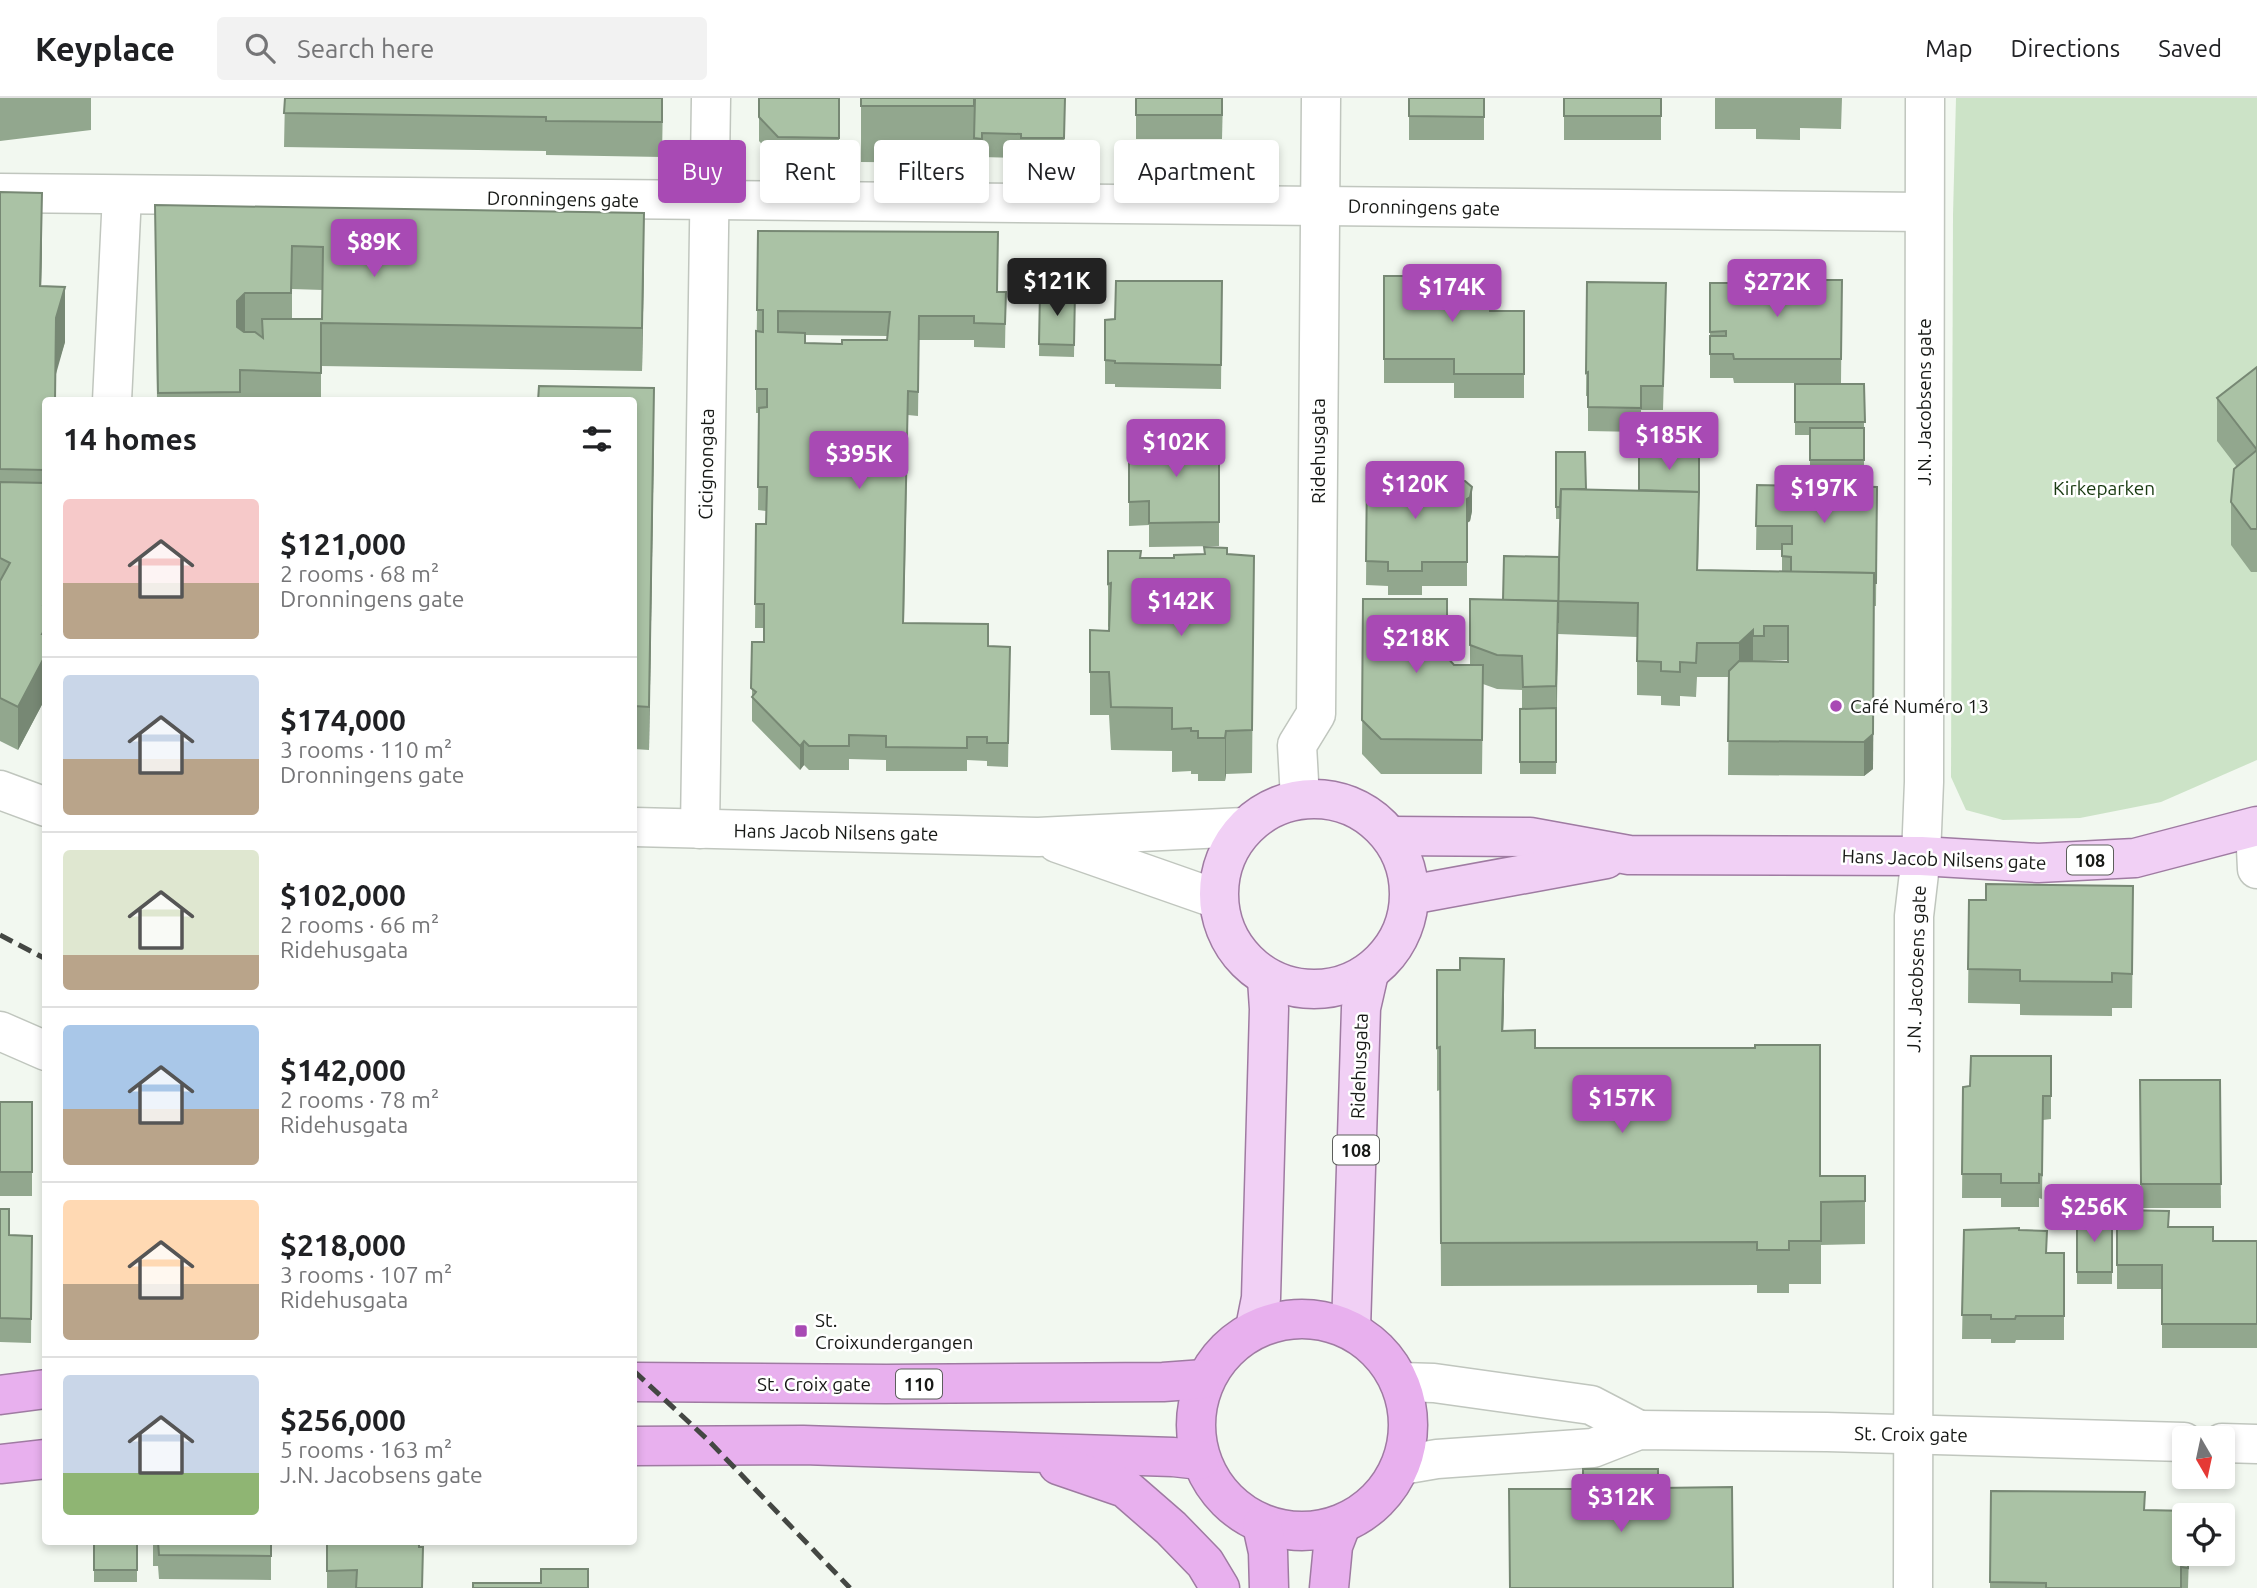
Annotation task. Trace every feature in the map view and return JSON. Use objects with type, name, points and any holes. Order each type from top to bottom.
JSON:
[{"type":"highway","points":[[1303,1317],[1351,1329],[1381,1352],[1401,1382],[1410,1424],[1402,1465],[1377,1501],[1341,1525],[1301,1532],[1262,1525],[1224,1499],[1200,1460],[1194,1419],[1204,1379],[1225,1349],[1255,1328],[1303,1317]]},
{"type":"highway","name":"St. Croix gate","points":[[637,1382],[886,1384],[1163,1382],[1204,1379]]},
{"type":"highway","points":[[0,1395],[42,1390]]},
{"type":"highway","points":[[637,1446],[803,1445],[1200,1460]]},
{"type":"highway","points":[[1026,1454],[1125,1488],[1171,1528],[1205,1563],[1220,1588]]},
{"type":"highway","points":[[0,1465],[42,1460]]},
{"type":"highway","points":[[1262,1525],[1268,1552],[1269,1588]]},
{"type":"highway","points":[[1329,1588],[1334,1546],[1341,1525]]},
{"type":"main road","name":"108","points":[[1300,799],[1325,799],[1350,805],[1373,818],[1391,836],[1405,864],[1410,895],[1399,939],[1370,973],[1346,985],[1319,990],[1293,988],[1267,979],[1242,958],[1224,931],[1217,899],[1223,860],[1244,827],[1269,808],[1300,799]]},
{"type":"main road","name":"Hans Jacob Nilsens gate","points":[[1391,836],[1530,838],[1629,855],[1921,856],[2038,863],[2136,858],[2256,827]]},
{"type":"main road","name":"Hans Jacob Nilsens gate","points":[[1410,895],[1629,855]]},
{"type":"main road","name":"Ridehusgata","points":[[1351,1329],[1361,1008],[1370,973]]},
{"type":"main road","points":[[1255,1328],[1261,1298],[1269,1009],[1267,979]]},
{"type":"street","name":"Cicignongata","points":[[711,98],[711,140]]},
{"type":"street","name":"Ridehusgata","points":[[1300,799],[1297,745],[1316,714],[1321,98]]},
{"type":"street","name":"J.N. Jacobsens gate","points":[[1913,1588],[1914,916],[1921,856],[1924,782],[1925,98]]},
{"type":"street","name":"Dronningens gate","points":[[0,193],[658,200]]},
{"type":"street","points":[[112,397],[121,195]]},
{"type":"street","name":"Dronningens gate","points":[[746,200],[1924,212]]},
{"type":"street","name":"Cicignongata","points":[[700,829],[710,203]]},
{"type":"street","points":[[0,790],[42,806]]},
{"type":"street","name":"Hans Jacob Nilsens gate","points":[[637,827],[1038,837],[1244,827]]},
{"type":"street","points":[[2256,827],[2257,869]]},
{"type":"street","name":"Hans Jacob Nilsens gate","points":[[1038,837],[1217,899]]},
{"type":"street","points":[[0,1031],[42,1049]]},
{"type":"street","name":"St. Croix gate","points":[[1401,1382],[1434,1383],[1591,1405],[1639,1430]]},
{"type":"street","name":"St. Croix gate","points":[[1402,1465],[1437,1459],[1593,1448],[1639,1430],[2172,1442]]},
{"type":"street","points":[[2235,1443],[2257,1444]]},
{"type":"green space","name":"Kirkeparken","points":[[1956,98],[2257,98],[2257,760],[2161,802],[2080,818],[2003,820],[1966,810],[1951,777],[1953,215]]},
{"type":"building","points":[[285,98],[662,98],[662,122],[546,121],[546,117],[284,113]]},
{"type":"building","points":[[759,98],[839,98],[839,138],[778,137],[759,117]]},
{"type":"building","points":[[861,98],[974,98],[974,106],[861,106]]},
{"type":"building","points":[[975,98],[1065,98],[1064,138],[1021,138],[1021,134],[982,133],[982,139],[974,138]]},
{"type":"building","points":[[1136,98],[1222,98],[1222,115],[1136,115]]},
{"type":"building","points":[[1409,98],[1484,98],[1484,117],[1409,116]]},
{"type":"building","points":[[1564,98],[1661,98],[1661,116],[1564,116]]},
{"type":"building","points":[[0,192],[42,193],[40,286],[65,287],[56,318],[55,397],[42,397],[42,470],[0,469]]},
{"type":"building","points":[[155,205],[644,213],[642,328],[321,323],[321,373],[240,370],[240,392],[158,393]],"holes":[[[292,246],[323,247],[322,319],[262,319],[263,338],[255,332],[244,332],[237,327],[237,301],[245,293],[291,293]]]},
{"type":"building","points":[[758,231],[998,232],[997,292],[1006,292],[1005,324],[974,323],[974,316],[919,316],[918,392],[908,391],[903,623],[988,624],[988,646],[1010,647],[1008,743],[987,743],[987,737],[967,737],[967,748],[886,747],[886,736],[849,735],[849,746],[809,746],[804,741],[800,746],[752,697],[756,692],[751,688],[752,642],[764,642],[764,604],[755,604],[756,524],[766,524],[767,487],[758,487],[759,408],[767,407],[767,389],[756,389],[756,331],[763,332],[763,310],[757,310]],"holes":[[[778,311],[890,312],[887,340],[842,340],[842,344],[805,343],[805,333],[778,332]]]},
{"type":"building","points":[[1384,276],[1490,276],[1490,311],[1524,311],[1524,374],[1454,374],[1454,359],[1384,359]]},
{"type":"building","points":[[1734,280],[1842,280],[1841,359],[1734,359],[1733,354],[1710,354],[1710,336],[1726,336],[1726,331],[1710,332],[1710,283],[1734,283]]},
{"type":"building","points":[[1116,281],[1222,281],[1221,365],[1115,363],[1105,360],[1105,320],[1115,319]]},
{"type":"building","points":[[1587,282],[1666,283],[1663,386],[1641,386],[1641,408],[1588,407]]},
{"type":"building","points":[[1040,291],[1075,292],[1074,345],[1039,344]]},
{"type":"building","points":[[2257,367],[2257,450],[2217,398]]},
{"type":"building","points":[[1795,384],[1864,384],[1865,422],[1795,422]]},
{"type":"building","points":[[539,386],[654,388],[649,707],[637,706],[637,397],[538,397]]},
{"type":"building","points":[[1810,428],[1864,428],[1864,460],[1810,460]]},
{"type":"building","points":[[1166,438],[1219,441],[1219,522],[1149,523],[1149,501],[1129,502],[1129,442]]},
{"type":"building","points":[[2257,450],[2257,529],[2251,529],[2231,502],[2234,469]]},
{"type":"building","points":[[1556,452],[1585,452],[1586,489],[1561,489],[1560,507],[1556,507]]},
{"type":"building","points":[[1699,453],[1699,492],[1639,490],[1639,454]]},
{"type":"building","points":[[1367,471],[1407,472],[1407,481],[1465,481],[1472,487],[1467,499],[1467,562],[1422,562],[1422,571],[1388,571],[1388,562],[1366,561]]},
{"type":"building","points":[[1814,477],[1828,478],[1837,482],[1837,486],[1877,487],[1876,583],[1874,573],[1791,572],[1791,557],[1782,556],[1782,544],[1792,544],[1792,526],[1756,526],[1757,485],[1806,486],[1806,482]]},
{"type":"building","points":[[0,482],[42,483],[42,662],[18,707],[0,698],[0,581],[10,563],[0,558]]},
{"type":"building","points":[[1561,489],[1699,492],[1697,570],[1874,573],[1873,734],[1864,742],[1728,741],[1729,671],[1739,661],[1788,662],[1788,626],[1764,626],[1764,636],[1753,636],[1753,630],[1739,643],[1697,643],[1696,663],[1680,662],[1680,672],[1661,671],[1661,662],[1637,661],[1638,603],[1558,601]]},
{"type":"building","points":[[1204,547],[1227,548],[1227,554],[1254,556],[1252,730],[1226,731],[1225,738],[1198,738],[1198,731],[1191,731],[1191,728],[1172,729],[1172,708],[1111,707],[1109,672],[1090,672],[1090,630],[1109,631],[1111,583],[1108,584],[1108,551],[1141,551],[1140,558],[1174,558],[1174,555],[1205,554]]},
{"type":"building","points":[[1504,556],[1559,557],[1558,623],[1558,601],[1503,600]]},
{"type":"building","points":[[1363,599],[1447,599],[1447,657],[1454,665],[1483,665],[1482,740],[1381,739],[1362,720]]},
{"type":"building","points":[[1470,599],[1558,601],[1556,686],[1523,687],[1522,656],[1497,655],[1470,645]]},
{"type":"building","points":[[1556,708],[1556,762],[1520,762],[1520,709]]},
{"type":"building","points":[[1986,884],[2133,886],[2132,974],[2112,973],[2112,982],[2020,981],[2020,970],[1968,969],[1969,900],[1986,900]]},
{"type":"building","points":[[1460,958],[1504,959],[1502,1031],[1535,1030],[1535,1048],[1755,1048],[1755,1045],[1820,1045],[1820,1176],[1865,1176],[1865,1201],[1821,1202],[1821,1241],[1789,1241],[1789,1250],[1757,1250],[1757,1242],[1441,1243],[1437,970],[1460,970]]},
{"type":"building","points":[[1971,1056],[2051,1056],[2051,1096],[2043,1096],[2042,1175],[2039,1174],[2039,1183],[2001,1183],[2001,1174],[1962,1174],[1963,1087],[1970,1086]]},
{"type":"building","points":[[2140,1080],[2220,1080],[2221,1184],[2141,1184]]},
{"type":"building","points":[[0,1102],[32,1102],[32,1172],[0,1172]]},
{"type":"building","points":[[0,1209],[9,1209],[9,1235],[32,1236],[31,1319],[0,1318]]},
{"type":"building","points":[[2117,1210],[2169,1211],[2168,1227],[2213,1227],[2213,1241],[2257,1241],[2257,1324],[2162,1324],[2162,1265],[2117,1265]]},
{"type":"building","points":[[2077,1215],[2112,1216],[2112,1272],[2077,1272]]},
{"type":"building","points":[[2019,1228],[2047,1231],[2046,1253],[2064,1253],[2064,1316],[1991,1319],[1991,1315],[1962,1315],[1964,1230]]},
{"type":"building","points":[[1583,1469],[1658,1469],[1658,1488],[1732,1487],[1733,1588],[1510,1588],[1509,1489],[1583,1489]]},
{"type":"building","points":[[1991,1491],[2145,1492],[2144,1510],[2172,1511],[2172,1566],[2188,1566],[2181,1567],[2181,1588],[2046,1588],[2046,1583],[1990,1582]]},
{"type":"building","points":[[94,1545],[137,1545],[137,1570],[94,1570]]},
{"type":"building","points":[[158,1545],[271,1545],[271,1556],[159,1555]]},
{"type":"building","points":[[327,1545],[423,1547],[422,1588],[356,1588],[357,1570],[327,1571]]},
{"type":"building","points":[[541,1569],[588,1569],[588,1588],[473,1588],[473,1583],[541,1583]]},
{"type":"railway","points":[[0,935],[42,957]]},
{"type":"railway","points":[[637,1374],[708,1440],[850,1588]]},
{"type":"place","name":"Café Numéro 13","points":[[1836,706]]},
{"type":"place","name":"St. Croixundergangen","points":[[801,1331]]}]
